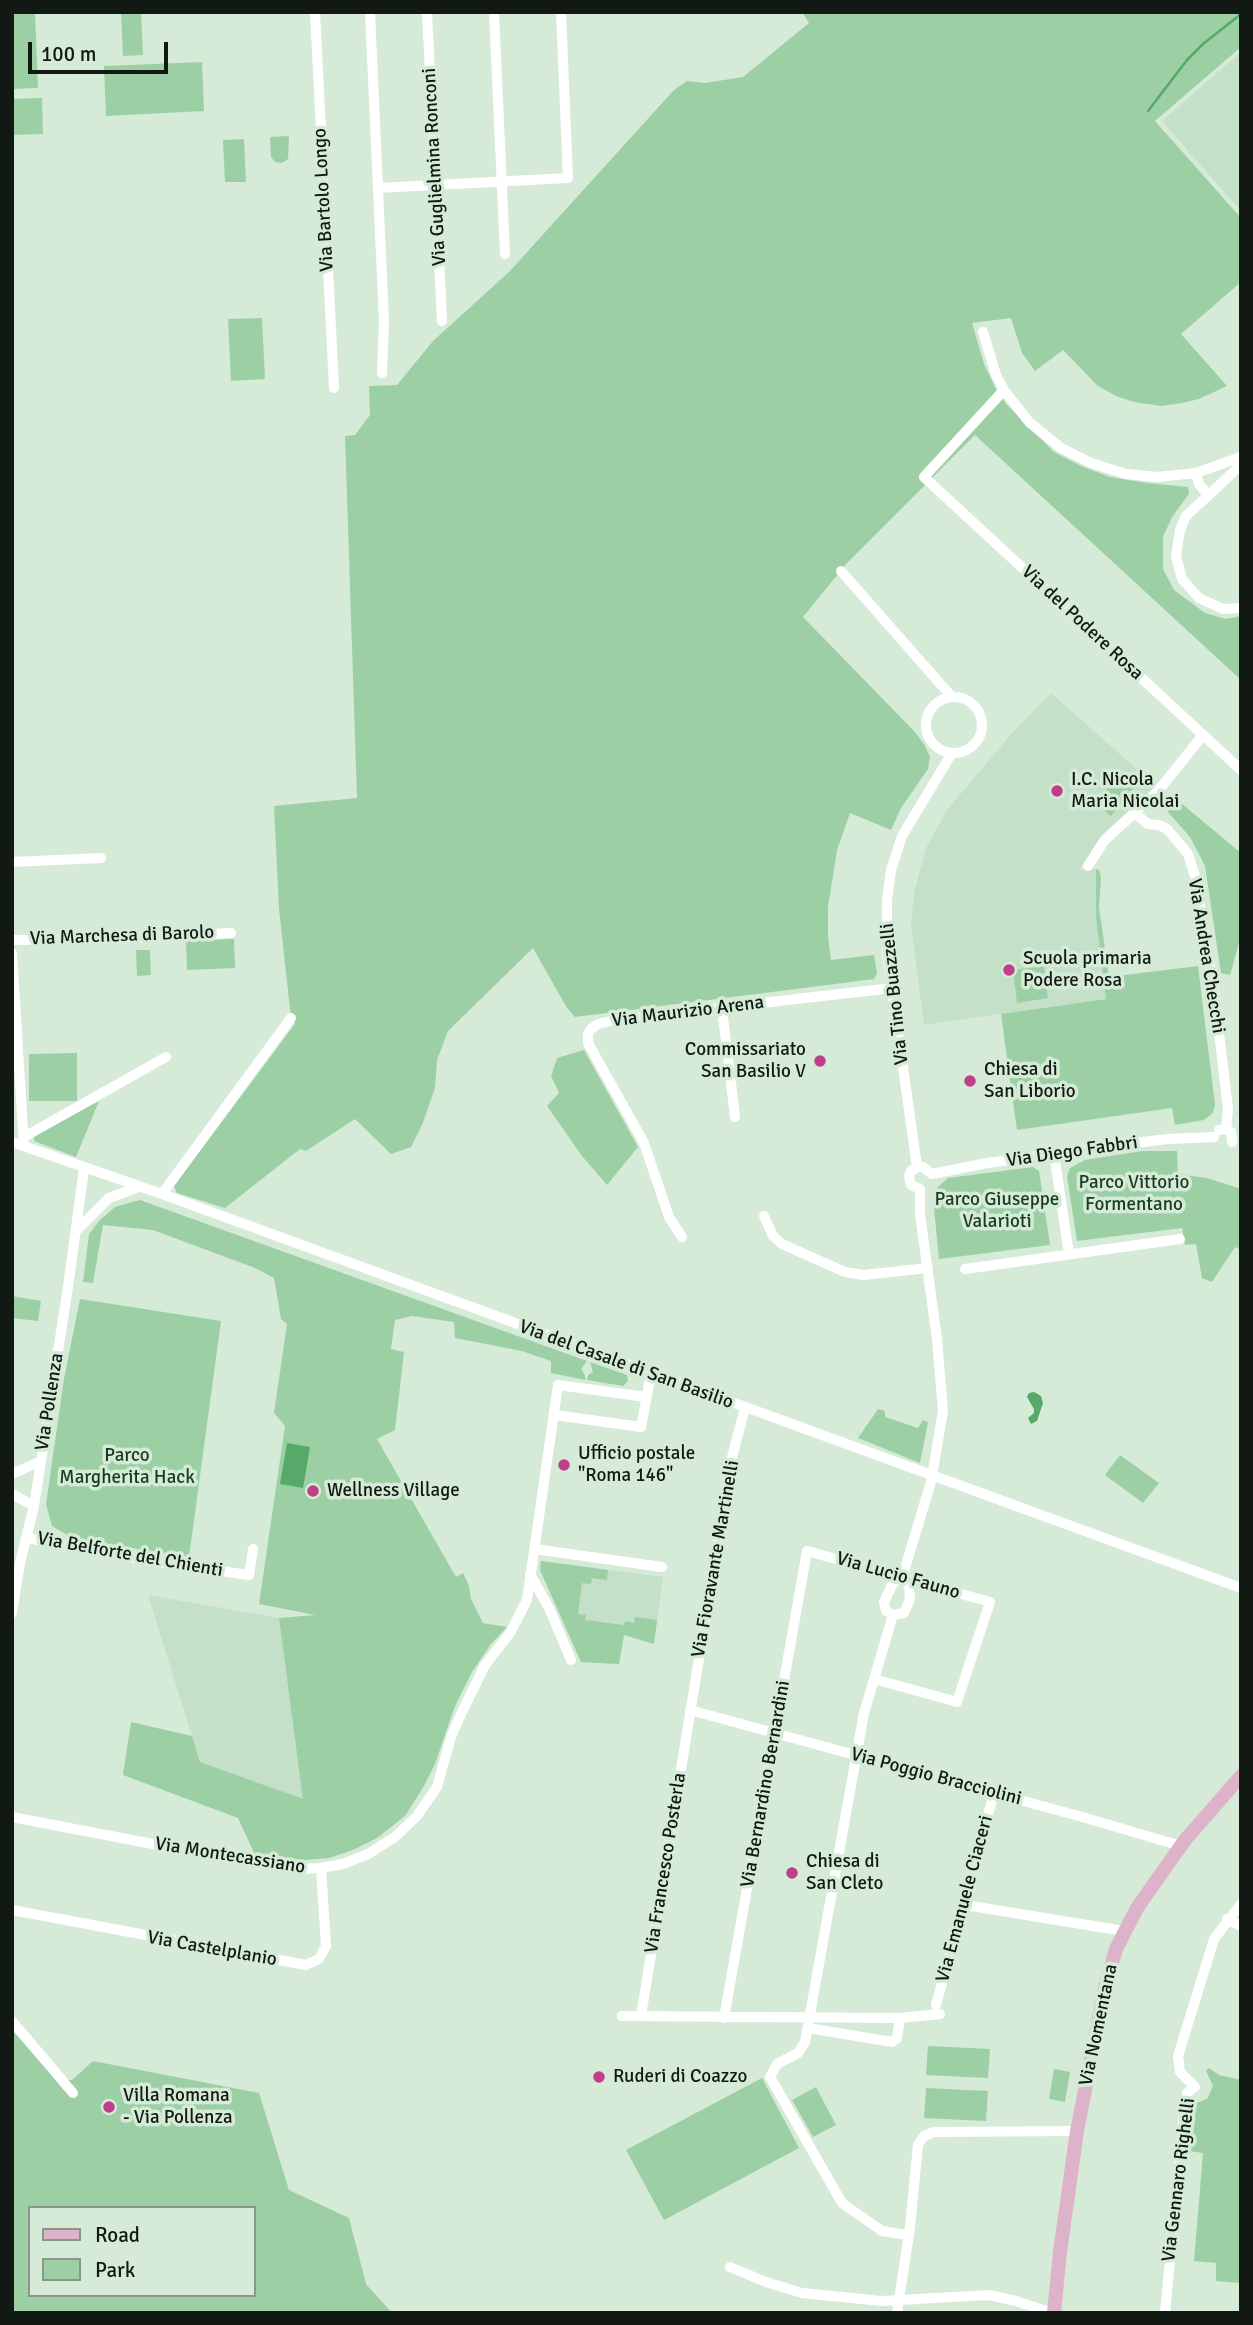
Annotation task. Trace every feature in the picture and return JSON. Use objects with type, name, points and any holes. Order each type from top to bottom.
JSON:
[{"type":"main road","name":"Via Nomentana","points":[[1053,2313],[1077,2131],[1105,1988],[1116,1949],[1137,1908],[1181,1846],[1241,1776]]},
{"type":"street","name":"Via Bartolo Longo","points":[[314,12],[334,388]]},
{"type":"street","points":[[370,12],[379,188],[382,373]]},
{"type":"street","name":"Via Guglielmina Ronconi","points":[[427,12],[442,321]]},
{"type":"street","points":[[494,12],[505,254]]},
{"type":"street","points":[[379,188],[568,178],[561,12]]},
{"type":"street","points":[[983,331],[996,374],[1004,390],[1021,412],[1040,431],[1066,450],[1091,463],[1143,476],[1175,476],[1196,473],[1241,457]]},
{"type":"street","name":"Via del Podere Rosa","points":[[1004,390],[924,477],[1241,770]]},
{"type":"street","points":[[1241,465],[1189,513],[1181,527],[1176,556],[1180,573],[1190,590],[1203,601],[1223,609],[1241,608]]},
{"type":"street","points":[[1196,473],[1199,484],[1208,495]]},
{"type":"street","points":[[841,571],[952,697],[969,702],[976,708],[982,725],[981,734],[969,748],[952,753],[935,746],[927,730],[927,721],[935,705],[952,697]]},
{"type":"street","points":[[1088,866],[1104,841],[1158,791],[1203,735]]},
{"type":"street","name":"Via Tino Buazzelli","points":[[917,1167],[892,988],[886,923],[891,870],[900,843],[910,820],[952,753]]},
{"type":"street","name":"Via Andrea Checchi","points":[[1134,813],[1148,824],[1167,829],[1188,854],[1195,876],[1214,990],[1227,1109],[1226,1129]]},
{"type":"street","points":[[12,862],[101,858]]},
{"type":"street","name":"Via Marchesa di Barolo","points":[[12,940],[231,933]]},
{"type":"street","points":[[12,953],[22,1117],[20,1140]]},
{"type":"street","name":"Via Maurizio Arena","points":[[682,1237],[669,1217],[644,1143],[589,1045],[588,1034],[594,1026],[608,1021],[892,988]]},
{"type":"street","points":[[722,1008],[736,1117]]},
{"type":"street","points":[[162,1194],[291,1018]]},
{"type":"street","points":[[20,1140],[166,1057]]},
{"type":"street","points":[[1226,1129],[1232,1133],[1236,1144],[1220,1146],[1214,1137],[1217,1131],[1226,1129]]},
{"type":"street","name":"Via Diego Fabbri","points":[[932,1174],[987,1163],[1168,1139],[1214,1137]]},
{"type":"street","name":"Via del Casale di San Basilio","points":[[12,1142],[20,1140],[84,1168],[162,1194],[1241,1588]]},
{"type":"street","points":[[1054,1154],[1069,1254]]},
{"type":"street","points":[[917,1167],[923,1167],[932,1174],[930,1184],[920,1189],[915,1188],[909,1181],[911,1171],[917,1167]]},
{"type":"street","name":"Via Pollenza","points":[[12,1613],[34,1506],[84,1168]]},
{"type":"street","points":[[76,1231],[109,1198],[139,1187]]},
{"type":"street","points":[[902,1578],[909,1586],[910,1599],[904,1613],[893,1615],[886,1611],[884,1602],[893,1583],[902,1578],[931,1476],[943,1411],[920,1214],[920,1189]]},
{"type":"street","points":[[764,1216],[773,1236],[782,1244],[850,1274],[884,1274],[928,1268]]},
{"type":"street","points":[[965,1269],[1180,1239]]},
{"type":"street","points":[[555,1415],[641,1427],[651,1374]]},
{"type":"street","name":"Via Montecassiano","points":[[12,1817],[277,1867],[321,1868],[343,1864],[368,1854],[395,1837],[418,1815],[437,1787],[451,1737],[476,1682],[489,1658],[517,1621],[527,1600],[558,1385],[646,1397]]},
{"type":"street","name":"Via Fioravante Martinelli","points":[[690,1710],[731,1461],[745,1408]]},
{"type":"street","points":[[12,1474],[41,1461]]},
{"type":"street","points":[[12,1493],[34,1506]]},
{"type":"street","name":"Via Belforte del Chienti","points":[[27,1538],[156,1562],[249,1575],[253,1549]]},
{"type":"street","points":[[534,1549],[662,1567]]},
{"type":"street","name":"Via Lucio Fauno","points":[[807,1551],[990,1602],[957,1702],[874,1679]]},
{"type":"street","name":"Via Bernardino Bernardini","points":[[724,2018],[807,1551]]},
{"type":"street","points":[[530,1574],[550,1610],[571,1660]]},
{"type":"street","points":[[893,1615],[856,1755],[802,2049],[777,2064],[770,2077],[842,2203],[882,2231],[907,2235]]},
{"type":"street","name":"Via Poggio Bracciolini","points":[[690,1710],[1181,1846]]},
{"type":"street","name":"Via Francesco Posterla","points":[[641,2016],[690,1710]]},
{"type":"street","name":"Via Emanuele Ciaceri","points":[[900,2018],[938,2010],[994,1793]]},
{"type":"street","name":"Via Castelplanio","points":[[12,1910],[306,1965],[319,1959],[326,1946],[321,1868]]},
{"type":"street","name":"Via Gennaro Righelli","points":[[1165,2313],[1185,2102],[1187,2093],[1195,2087],[1180,2072],[1178,2056],[1214,1939],[1241,1903]]},
{"type":"street","points":[[965,1905],[1124,1931]]},
{"type":"street","points":[[1227,1919],[1241,1926]]},
{"type":"street","points":[[622,2016],[809,2022],[900,2018],[897,2038],[892,2042],[809,2022]]},
{"type":"street","points":[[12,2021],[73,2093]]},
{"type":"street","points":[[897,2313],[918,2145],[923,2136],[934,2132],[1077,2131]]},
{"type":"street","points":[[730,2267],[802,2293],[881,2301],[989,2295],[1053,2313]]},
{"type":"shaded area","points":[[1241,52],[1241,211],[1162,121]]},
{"type":"shaded area","points":[[1051,693],[1157,787],[1104,832],[1079,870],[1096,869],[1096,917],[1106,999],[924,1025],[911,924],[914,893],[926,848],[947,810],[1012,733]]},
{"type":"shaded area","points":[[1034,1392],[1041,1396],[1043,1403],[1037,1421],[1031,1424],[1028,1418],[1034,1413],[1034,1409],[1027,1397]]},
{"type":"shaded area","points":[[287,1443],[310,1447],[303,1488],[280,1484]]},
{"type":"shaded area","points":[[541,1561],[663,1577],[654,1644],[624,1635],[619,1664],[581,1662],[540,1570]]},
{"type":"shaded area","points":[[148,1595],[279,1618],[304,1800],[200,1762]]},
{"type":"green space","points":[[12,12],[35,12],[38,88],[12,89]]},
{"type":"green space","points":[[121,12],[141,12],[143,55],[123,56]]},
{"type":"green space","points":[[802,12],[1241,12],[1241,47],[1155,121],[1241,218],[1241,282],[1181,334],[1227,386],[1199,399],[1182,403],[1161,406],[1134,402],[1098,386],[1063,350],[1035,371],[1022,353],[1011,318],[972,323],[984,364],[996,389],[1006,404],[1054,452],[1110,477],[1188,487],[1189,494],[1172,517],[1163,537],[1163,569],[1174,590],[1205,613],[1226,619],[1241,616],[1241,680],[975,435],[847,563],[803,617],[914,731],[930,757],[928,769],[901,808],[891,830],[850,813],[837,850],[828,907],[831,960],[874,955],[877,973],[874,979],[575,1017],[567,1008],[533,948],[448,1031],[437,1060],[435,1088],[411,1147],[391,1154],[355,1119],[306,1151],[300,1149],[225,1208],[177,1193],[174,1186],[295,1024],[291,1018],[279,909],[274,806],[357,798],[345,436],[355,435],[370,415],[369,386],[397,385],[433,341],[509,272],[674,90],[687,81],[705,83],[743,77],[809,23]]},
{"type":"green space","points":[[202,62],[204,111],[106,116],[104,66]]},
{"type":"green space","points":[[42,98],[43,134],[12,135],[12,99]]},
{"type":"green space","points":[[289,136],[288,159],[282,163],[275,162],[271,157],[270,137]]},
{"type":"green space","points":[[244,139],[246,182],[225,182],[223,140]]},
{"type":"green space","points":[[262,318],[265,379],[231,381],[228,319]]},
{"type":"green space","points":[[1120,774],[1135,787],[1111,816],[1095,803]]},
{"type":"green space","points":[[1170,794],[1241,853],[1241,936],[1230,975],[1221,973],[1205,866],[1190,837],[1168,812]]},
{"type":"green space","points":[[1096,869],[1099,870],[1101,878],[1099,907],[1109,977],[1198,966],[1215,1105],[1213,1113],[1204,1120],[1175,1125],[1172,1108],[1017,1130],[1001,1014],[1106,999],[1096,917]]},
{"type":"green space","points":[[234,939],[235,968],[187,970],[186,941]]},
{"type":"green space","points":[[136,950],[150,950],[151,975],[137,976]]},
{"type":"green space","points":[[1044,966],[1048,998],[1017,1003],[1013,970]]},
{"type":"green space","points":[[584,1050],[638,1147],[607,1185],[582,1156],[547,1106],[559,1093],[551,1076],[557,1058]]},
{"type":"green space","points":[[77,1053],[77,1101],[29,1101],[29,1054]]},
{"type":"green space","points":[[99,1101],[76,1157],[34,1141],[34,1136]]},
{"type":"green space","name":"Parco Vittorio Formentano","points":[[1142,1151],[1177,1151],[1178,1174],[1207,1178],[1241,1189],[1241,1250],[1235,1247],[1212,1282],[1202,1278],[1196,1244],[1185,1245],[1182,1228],[1077,1241],[1067,1176],[1070,1168],[1085,1160]]},
{"type":"green space","name":"Parco Giuseppe Valarioti","points":[[1033,1167],[1039,1171],[1050,1245],[939,1259],[933,1198],[938,1187],[948,1178]]},
{"type":"green space","points":[[140,1200],[587,1361],[581,1369],[585,1380],[551,1373],[551,1361],[522,1351],[455,1338],[454,1322],[412,1316],[395,1320],[391,1349],[404,1352],[395,1430],[377,1439],[456,1577],[463,1573],[471,1599],[483,1623],[507,1627],[491,1644],[472,1672],[455,1706],[435,1764],[405,1816],[377,1838],[329,1858],[304,1860],[255,1855],[238,1818],[123,1775],[131,1722],[192,1736],[200,1762],[303,1799],[279,1618],[315,1615],[259,1604],[285,1426],[274,1413],[287,1324],[281,1319],[274,1278],[255,1268],[153,1230],[103,1225],[93,1283],[83,1282],[89,1234],[115,1207]]},
{"type":"green space","points":[[12,1296],[41,1301],[38,1321],[12,1318]]},
{"type":"green space","name":"Parco Margherita Hack","points":[[80,1299],[221,1321],[189,1557],[74,1539],[52,1526],[46,1504],[64,1379]]},
{"type":"green space","points":[[590,1362],[627,1375],[628,1381],[623,1386],[587,1380],[588,1375],[593,1372]]},
{"type":"green space","points":[[878,1409],[885,1411],[885,1417],[918,1428],[923,1420],[928,1422],[920,1463],[858,1438]]},
{"type":"green space","points":[[1120,1455],[1159,1483],[1143,1503],[1105,1475]]},
{"type":"green space","points":[[541,1561],[608,1570],[607,1580],[592,1578],[591,1584],[582,1583],[578,1614],[586,1615],[585,1620],[624,1625],[625,1621],[634,1623],[635,1617],[657,1620],[654,1644],[624,1635],[619,1664],[581,1662],[540,1570]]},
{"type":"green space","points":[[12,2030],[56,2080],[72,2080],[93,2061],[259,2093],[289,2190],[349,2218],[366,2284],[392,2313],[12,2313]]},
{"type":"green space","points":[[928,2046],[990,2049],[988,2078],[926,2075]]},
{"type":"green space","points":[[1209,2068],[1219,2075],[1241,2080],[1241,2283],[1216,2281],[1216,2263],[1194,2261],[1203,2153],[1189,2151],[1194,2104],[1207,2099],[1213,2086],[1206,2071]]},
{"type":"green space","points":[[1054,2069],[1070,2072],[1065,2102],[1049,2099]]},
{"type":"green space","points":[[762,2078],[799,2148],[664,2220],[626,2150]]},
{"type":"green space","points":[[816,2087],[836,2125],[813,2137],[792,2100]]},
{"type":"green space","points":[[926,2088],[988,2091],[986,2121],[924,2118]]},
{"type":"waterway","points":[[1148,111],[1187,60],[1241,14]]},
{"type":"place","name":"I.C. Nicola Maria Nicolai","points":[[1057,791]]},
{"type":"place","name":"Scuola primaria Podere Rosa","points":[[1009,970]]},
{"type":"place","name":"Commissariato San Basilio V","points":[[820,1061]]},
{"type":"place","name":"Chiesa di San Liborio","points":[[970,1081]]},
{"type":"place","name":"Ufficio postale \"Roma 146\"","points":[[564,1465]]},
{"type":"place","name":"Wellness Village","points":[[313,1491]]},
{"type":"place","name":"Chiesa di San Cleto","points":[[792,1873]]},
{"type":"place","name":"Ruderi di Coazzo","points":[[599,2077]]},
{"type":"place","name":"Villa Romana - Via Pollenza","points":[[109,2107]]}]
